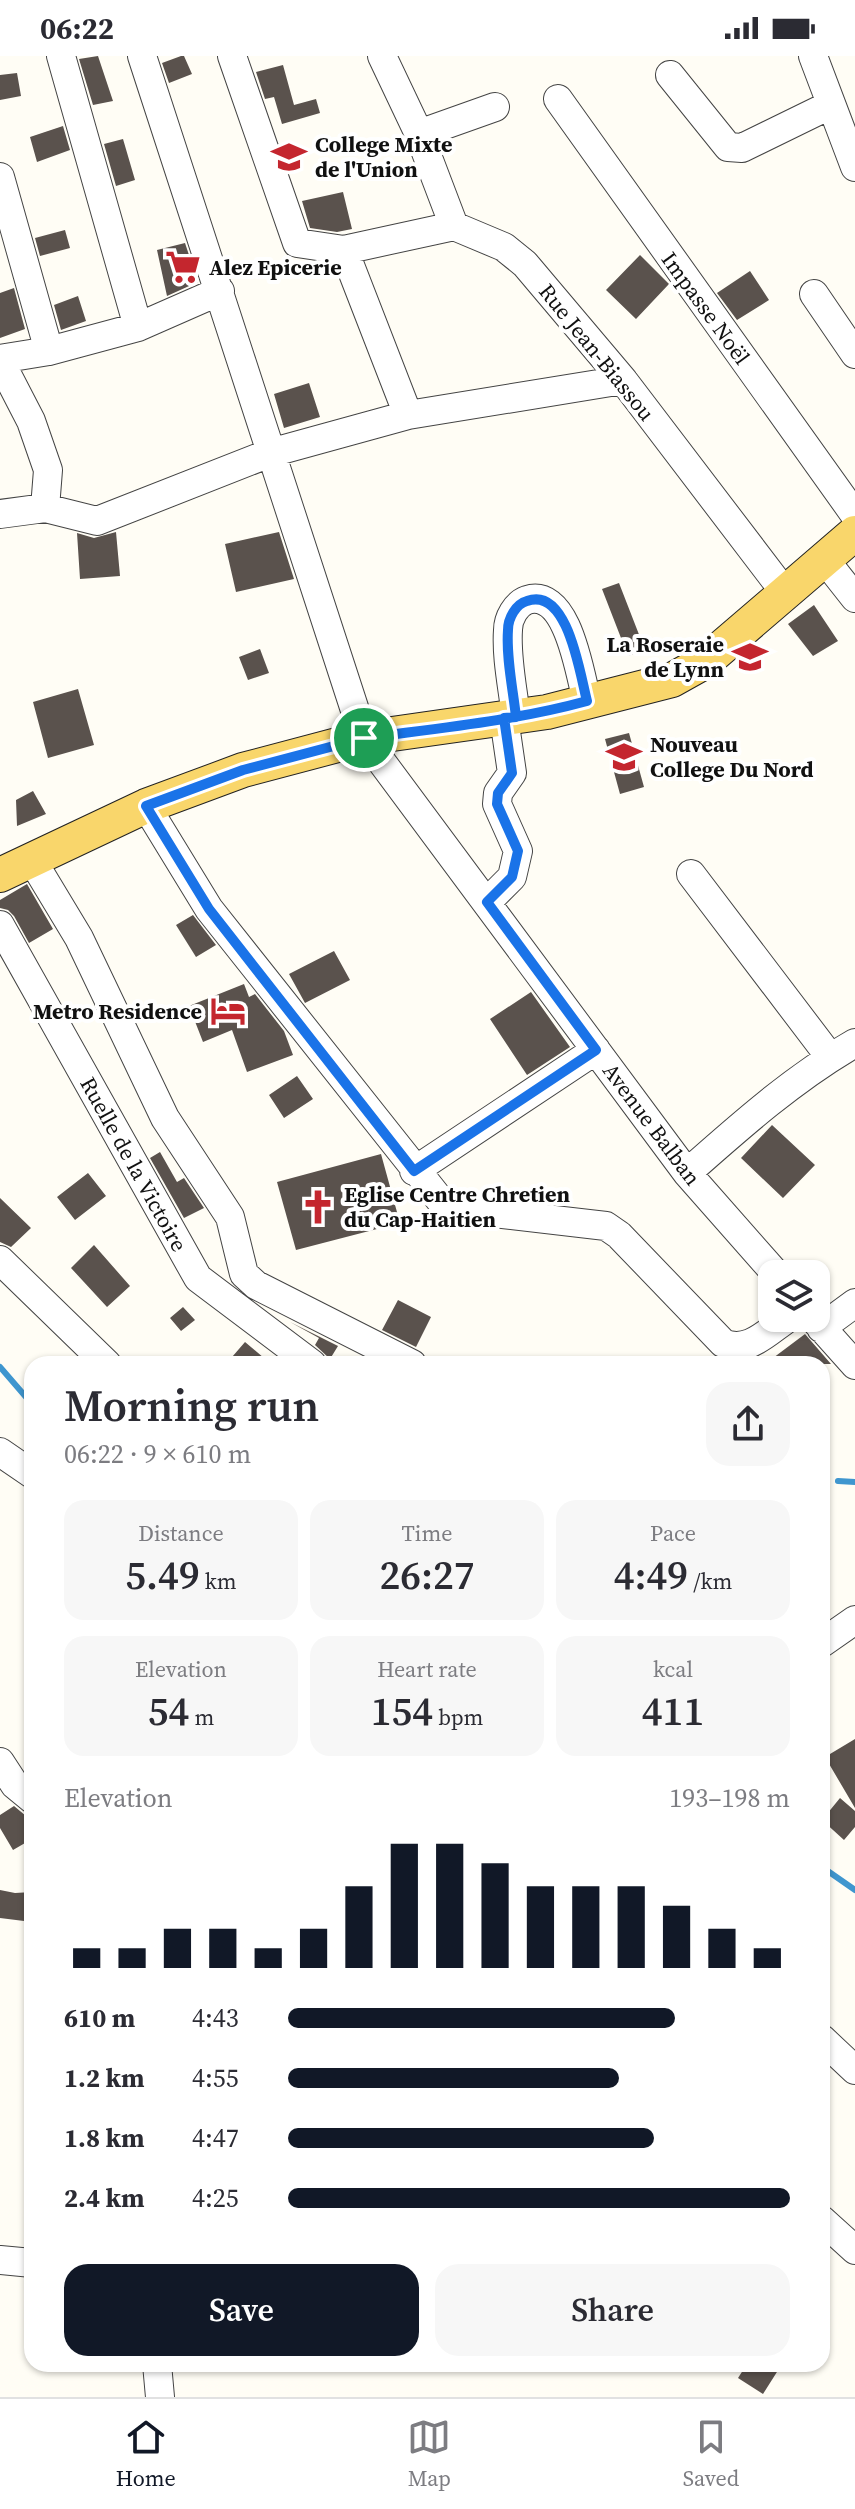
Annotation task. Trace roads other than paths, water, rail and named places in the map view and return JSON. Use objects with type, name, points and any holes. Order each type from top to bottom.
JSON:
[{"type":"main road","points":[[0,875],[146,806],[243,770],[364,738],[547,712],[672,680],[706,661],[855,533]]},
{"type":"street","points":[[61,56],[138,327]]},
{"type":"street","name":"Avenue Balban","points":[[142,56],[364,738],[687,1173],[764,1260]]},
{"type":"street","points":[[241,58],[297,243],[344,250],[454,226],[419,134],[382,56]]},
{"type":"street","points":[[813,56],[855,167]]},
{"type":"street","points":[[670,75],[728,147],[742,148],[830,105]]},
{"type":"street","name":"Impasse Noël","points":[[558,99],[855,515]]},
{"type":"street","points":[[419,134],[495,107]]},
{"type":"street","points":[[0,177],[49,351]]},
{"type":"street","name":"Rue Jean-Biassou","points":[[454,226],[504,247],[525,264],[623,380],[786,594]]},
{"type":"street","points":[[344,250],[408,415]]},
{"type":"street","points":[[45,508],[48,470],[31,421],[0,360],[49,351],[138,327],[220,291]]},
{"type":"street","points":[[814,294],[855,354]]},
{"type":"street","points":[[0,514],[45,508],[97,521],[270,453],[408,415],[623,380]]},
{"type":"street","points":[[825,560],[855,598]]},
{"type":"street","points":[[487,902],[512,877],[518,851],[497,804],[498,793],[512,773],[508,628],[516,608],[522,602],[533,599],[547,601],[565,621],[587,701]]},
{"type":"street","points":[[146,806],[209,909],[440,1200],[457,1206],[606,1226],[619,1235],[723,1343],[733,1348],[745,1347],[767,1332]]},
{"type":"street","points":[[32,860],[79,938],[165,1118],[230,1217],[244,1274],[256,1285],[396,1356]]},
{"type":"street","points":[[691,874],[830,1057]]},
{"type":"street","name":"Ruelle de la Victoire","points":[[0,925],[198,1278],[301,1356]]},
{"type":"street","points":[[687,1173],[752,1116],[830,1057],[855,1043]]},
{"type":"street","points":[[414,1171],[596,1050]]},
{"type":"street","points":[[0,1260],[99,1356]]},
{"type":"street","points":[[830,1316],[855,1303]]},
{"type":"street","points":[[825,1332],[855,1365]]},
{"type":"street","points":[[0,1452],[24,1468]]},
{"type":"street","points":[[830,1637],[855,1620]]},
{"type":"street","points":[[0,1762],[15,1785],[24,1792]]},
{"type":"street","points":[[830,2047],[855,2070]]},
{"type":"street","points":[[830,2227],[855,2250]]},
{"type":"street","points":[[0,2260],[24,2262]]},
{"type":"street","points":[[158,2372],[160,2397]]},
{"type":"waterway","points":[[0,1367],[24,1395]]},
{"type":"waterway","points":[[838,1481],[855,1482]]},
{"type":"waterway","points":[[830,1873],[855,1890]]},
{"type":"place","name":"College Mixte de l'Union","points":[[289,157]]},
{"type":"place","name":"Alez Epicerie","points":[[183,267]]},
{"type":"place","name":"La Roseraie de Lynn","points":[[750,657]]},
{"type":"place","name":"Nouveau College Du Nord","points":[[624,757]]},
{"type":"place","name":"Metro Residence","points":[[228,1011]]},
{"type":"place","name":"Eglise Centre Chretien du Cap-Haitien","points":[[318,1207]]}]
